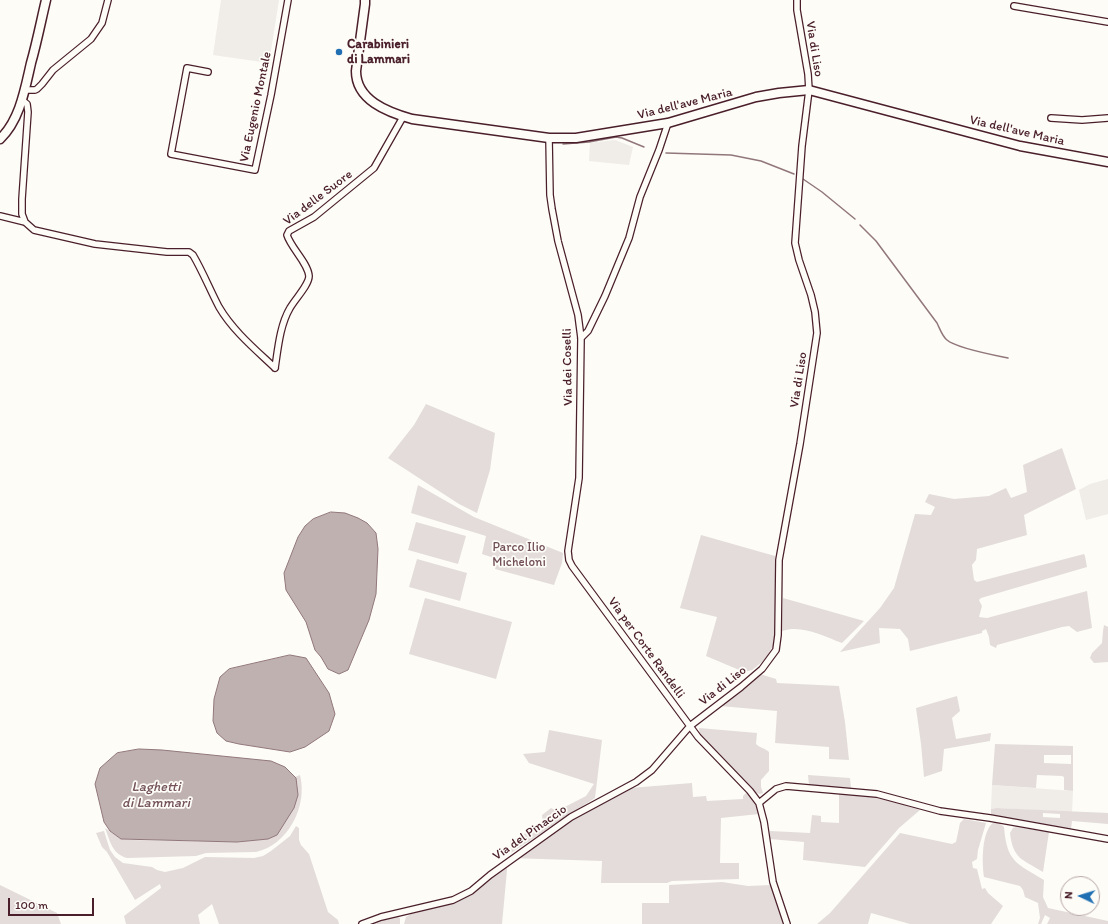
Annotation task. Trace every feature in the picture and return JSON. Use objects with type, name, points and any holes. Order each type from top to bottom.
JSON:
[{"type":"street","points":[[0,139],[7,132],[16,116],[22,100],[46,0]]},
{"type":"street","points":[[25,90],[37,89],[53,70],[91,39],[102,23],[108,0]]},
{"type":"street","name":"Via Eugenio Montale","points":[[208,72],[187,68],[171,154],[255,170],[271,95],[288,0]]},
{"type":"street","name":"Via dell'ave Maria","points":[[365,0],[356,71],[358,86],[369,99],[403,117],[549,138],[576,138],[668,123],[756,97],[809,90],[1020,146],[1108,162]]},
{"type":"street","name":"Via di Liso","points":[[690,726],[762,669],[776,650],[778,635],[779,560],[800,444],[817,333],[815,312],[811,295],[795,243],[802,146],[809,90],[808,74],[797,10],[798,0]]},
{"type":"street","points":[[1014,6],[1108,22]]},
{"type":"street","points":[[22,100],[27,104],[28,112],[22,199],[22,214],[25,222]]},
{"type":"street","name":"Via delle Suore","points":[[25,222],[34,230],[109,247],[167,252],[189,252],[193,255],[220,308],[228,320],[275,368],[278,342],[290,309],[308,282],[309,275],[289,241],[287,235],[289,231],[314,216],[374,168],[403,117]]},
{"type":"street","points":[[1051,118],[1082,120],[1108,118]]},
{"type":"street","points":[[581,338],[588,331],[605,296],[629,238],[640,197],[668,123]]},
{"type":"street","name":"Via dei Coselli","points":[[549,138],[550,195],[552,209],[558,241],[578,315],[581,338],[579,478],[568,551]]},
{"type":"street","points":[[0,216],[25,222]]},
{"type":"street","name":"Via per Corte Randelli","points":[[568,551],[569,560],[572,566],[698,737],[750,791],[759,803],[764,822],[773,882],[787,924]]},
{"type":"street","name":"Via del Pinaccio","points":[[362,924],[381,917],[453,900],[471,891],[490,875],[571,817],[641,778],[652,770],[690,726]]},
{"type":"street","points":[[759,803],[776,789],[786,786],[850,791],[877,794],[940,811],[990,818],[1108,839]]},
{"type":"shaded area","points":[[221,0],[279,0],[269,63],[213,55]]},
{"type":"shaded area","points":[[615,140],[633,147],[629,165],[589,161],[590,143]]},
{"type":"shaded area","points":[[1108,479],[1108,514],[1086,520],[1079,490],[1090,484]]},
{"type":"shaded area","points":[[992,785],[1073,791],[1072,812],[991,809]]},
{"type":"green space","points":[[426,404],[495,433],[490,470],[477,513],[459,504],[388,458],[414,425]]},
{"type":"green space","points":[[1062,448],[1076,489],[1024,515],[1027,535],[977,549],[976,560],[972,565],[974,580],[977,582],[1084,554],[1087,567],[981,598],[979,600],[982,606],[979,617],[987,618],[1087,591],[1092,628],[1077,632],[1069,626],[1062,627],[997,645],[996,648],[990,645],[986,629],[982,631],[982,633],[910,651],[908,639],[900,629],[879,628],[880,643],[840,652],[880,608],[894,588],[915,514],[931,515],[935,507],[925,502],[929,494],[954,499],[989,496],[1006,488],[1011,498],[1027,492],[1023,465]]},
{"type":"green space","name":"Parco Ilio Micheloni","points":[[418,485],[474,517],[563,553],[562,563],[554,585],[495,569],[497,559],[482,554],[486,536],[411,513]]},
{"type":"green space","points":[[416,522],[466,536],[458,564],[408,550]]},
{"type":"green space","points":[[701,535],[775,556],[776,620],[773,646],[762,662],[752,670],[744,672],[706,656],[717,617],[680,608]]},
{"type":"green space","points":[[417,559],[467,573],[460,601],[409,587]]},
{"type":"green space","points":[[425,598],[512,622],[496,679],[409,654]]},
{"type":"green space","points":[[783,598],[864,621],[842,643],[805,630],[789,629],[782,631]]},
{"type":"green space","points":[[1104,625],[1108,627],[1108,662],[1094,663],[1090,658],[1092,653],[1102,643]]},
{"type":"green space","points":[[760,674],[776,679],[777,683],[839,686],[849,760],[829,759],[829,747],[775,743],[777,711],[720,706]]},
{"type":"green space","points":[[957,696],[960,711],[952,718],[956,739],[991,733],[990,741],[944,749],[942,771],[924,777],[916,708]]},
{"type":"green space","points":[[699,728],[757,733],[756,744],[769,752],[769,771],[761,780],[763,793],[756,793],[700,735]]},
{"type":"green space","points":[[549,730],[602,740],[595,798],[511,853],[510,842],[543,823],[542,815],[551,808],[557,811],[586,796],[594,784],[529,763],[523,754],[545,752]]},
{"type":"green space","points":[[995,744],[1073,746],[1073,791],[1064,790],[1064,777],[1062,776],[1037,775],[1036,788],[992,785]],"holes":[[[1044,755],[1071,755],[1071,764],[1044,763]]]},
{"type":"green space","points":[[300,775],[302,787],[301,799],[293,822],[286,833],[278,841],[267,848],[256,852],[206,853],[196,856],[127,858],[118,853],[112,846],[105,828],[121,839],[131,840],[237,842],[268,839],[277,834],[298,795],[295,777]]},
{"type":"green space","points":[[808,775],[850,778],[851,788],[809,785]]},
{"type":"green space","points":[[692,783],[693,797],[706,796],[707,801],[743,799],[743,796],[747,792],[759,811],[759,814],[721,818],[720,863],[739,863],[739,879],[672,881],[667,883],[601,883],[602,861],[511,858],[574,816],[630,788]]},
{"type":"green space","points":[[839,793],[878,797],[920,810],[899,828],[865,867],[803,860],[804,842],[770,839],[770,831],[810,833],[812,815],[821,816],[821,822],[839,823]]},
{"type":"green space","points":[[991,809],[1108,813],[1108,824],[1072,821],[1071,829],[993,818],[991,815]],"holes":[[[1043,813],[1060,814],[1060,818],[1043,817]]]},
{"type":"green space","points":[[964,819],[986,823],[978,850],[977,859],[972,862],[973,868],[977,869],[982,889],[985,888],[988,893],[1003,906],[991,924],[910,924],[871,913],[868,924],[817,924],[830,913],[900,833],[952,844],[956,842],[960,823]]},
{"type":"green space","points":[[994,822],[999,823],[1004,827],[1005,839],[1011,855],[1020,865],[1044,880],[1043,897],[1048,908],[1060,911],[1060,916],[1085,916],[1108,921],[1108,924],[1047,924],[1050,918],[1045,915],[1041,924],[1038,924],[1040,918],[1038,903],[1025,897],[1020,886],[984,877],[983,848],[990,826]]},
{"type":"green space","points":[[296,826],[299,828],[299,840],[301,845],[309,854],[328,912],[338,920],[339,924],[219,924],[212,904],[198,915],[200,924],[126,924],[124,916],[161,888],[160,884],[135,900],[107,852],[102,847],[96,833],[104,831],[110,850],[115,857],[123,863],[152,867],[165,872],[183,868],[205,857],[254,858],[263,856],[290,836]]},
{"type":"green space","points":[[1016,827],[1049,832],[1043,872],[1024,861],[1013,848],[1010,833],[1013,828]]},
{"type":"green space","points":[[504,867],[507,868],[507,870],[502,924],[404,924],[406,917],[411,914],[450,903]]},
{"type":"green space","points":[[722,882],[748,886],[771,885],[784,924],[642,924],[642,903],[669,903],[669,885]]},
{"type":"green space","points":[[0,885],[57,913],[61,924],[0,924]]},
{"type":"green space","points":[[396,916],[400,918],[400,924],[370,924]]},
{"type":"water","points":[[331,512],[345,513],[367,523],[376,533],[378,549],[376,594],[369,620],[348,670],[339,674],[328,669],[315,650],[306,622],[286,590],[284,573],[298,537],[305,526],[313,519]]},
{"type":"water","points":[[290,655],[306,658],[329,693],[335,714],[329,731],[305,747],[290,752],[226,741],[217,733],[213,721],[214,699],[220,677],[229,669]]},
{"type":"water","name":"Laghetti di Lammari","points":[[139,749],[271,761],[285,767],[296,778],[298,795],[294,808],[277,835],[268,839],[237,842],[121,839],[110,831],[104,822],[95,784],[100,768],[117,753]]},
{"type":"waterway","points":[[563,144],[589,142],[616,137],[644,147]]},
{"type":"waterway","points":[[666,153],[731,155],[761,161],[794,174]]},
{"type":"waterway","points":[[803,179],[822,192],[855,219]]},
{"type":"waterway","points":[[860,225],[876,241],[937,323],[942,334],[947,340],[958,346],[1008,358]]},
{"type":"place","name":"Carabinieri di Lammari","points":[[339,52]]}]
